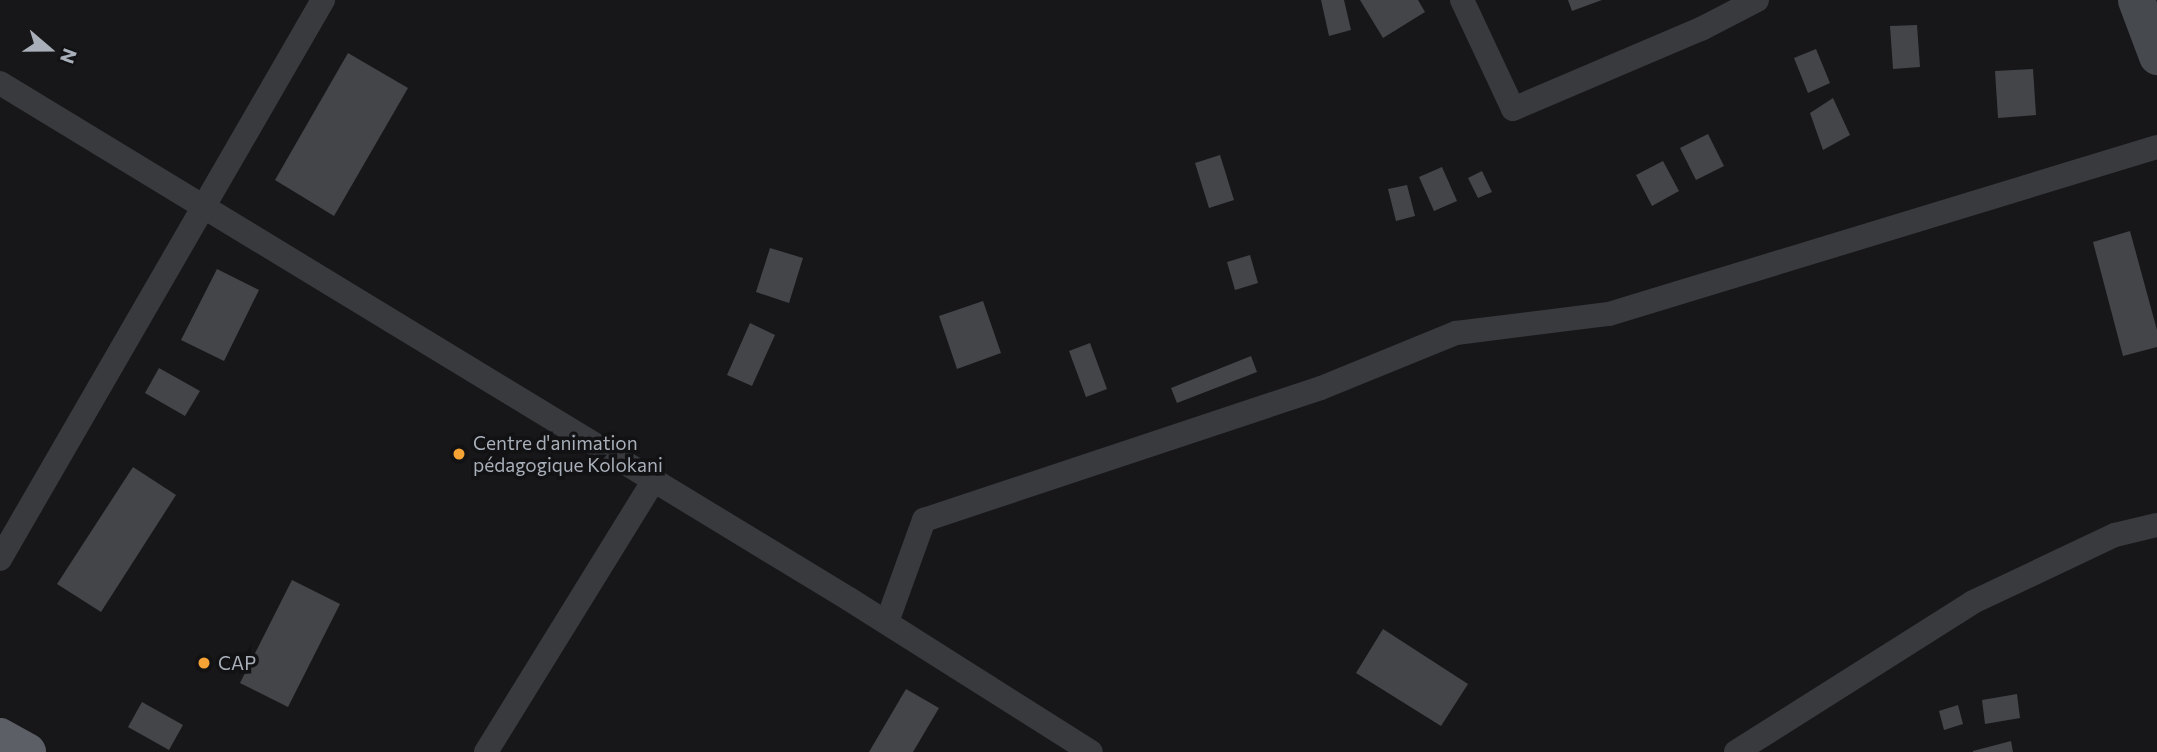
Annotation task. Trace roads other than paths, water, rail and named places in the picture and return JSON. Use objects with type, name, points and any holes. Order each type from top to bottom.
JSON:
[{"type":"highway","points":[[0,737],[27,752]]},
{"type":"main road","points":[[2136,0],[2157,56]]},
{"type":"street","points":[[0,559],[323,0]]},
{"type":"street","points":[[1462,0],[1513,109],[1701,29],[1757,0]]},
{"type":"street","points":[[0,83],[887,622],[1091,752]]},
{"type":"street","points":[[887,622],[924,520],[1321,388],[1456,333],[1609,314],[2157,147]]},
{"type":"street","points":[[486,752],[654,480]]},
{"type":"street","points":[[1736,752],[1973,602],[2115,536],[2157,525]]},
{"type":"place","name":"Centre d'animation pédagogique Kolokani","points":[[459,454]]},
{"type":"place","name":"CAP","points":[[204,663]]}]
